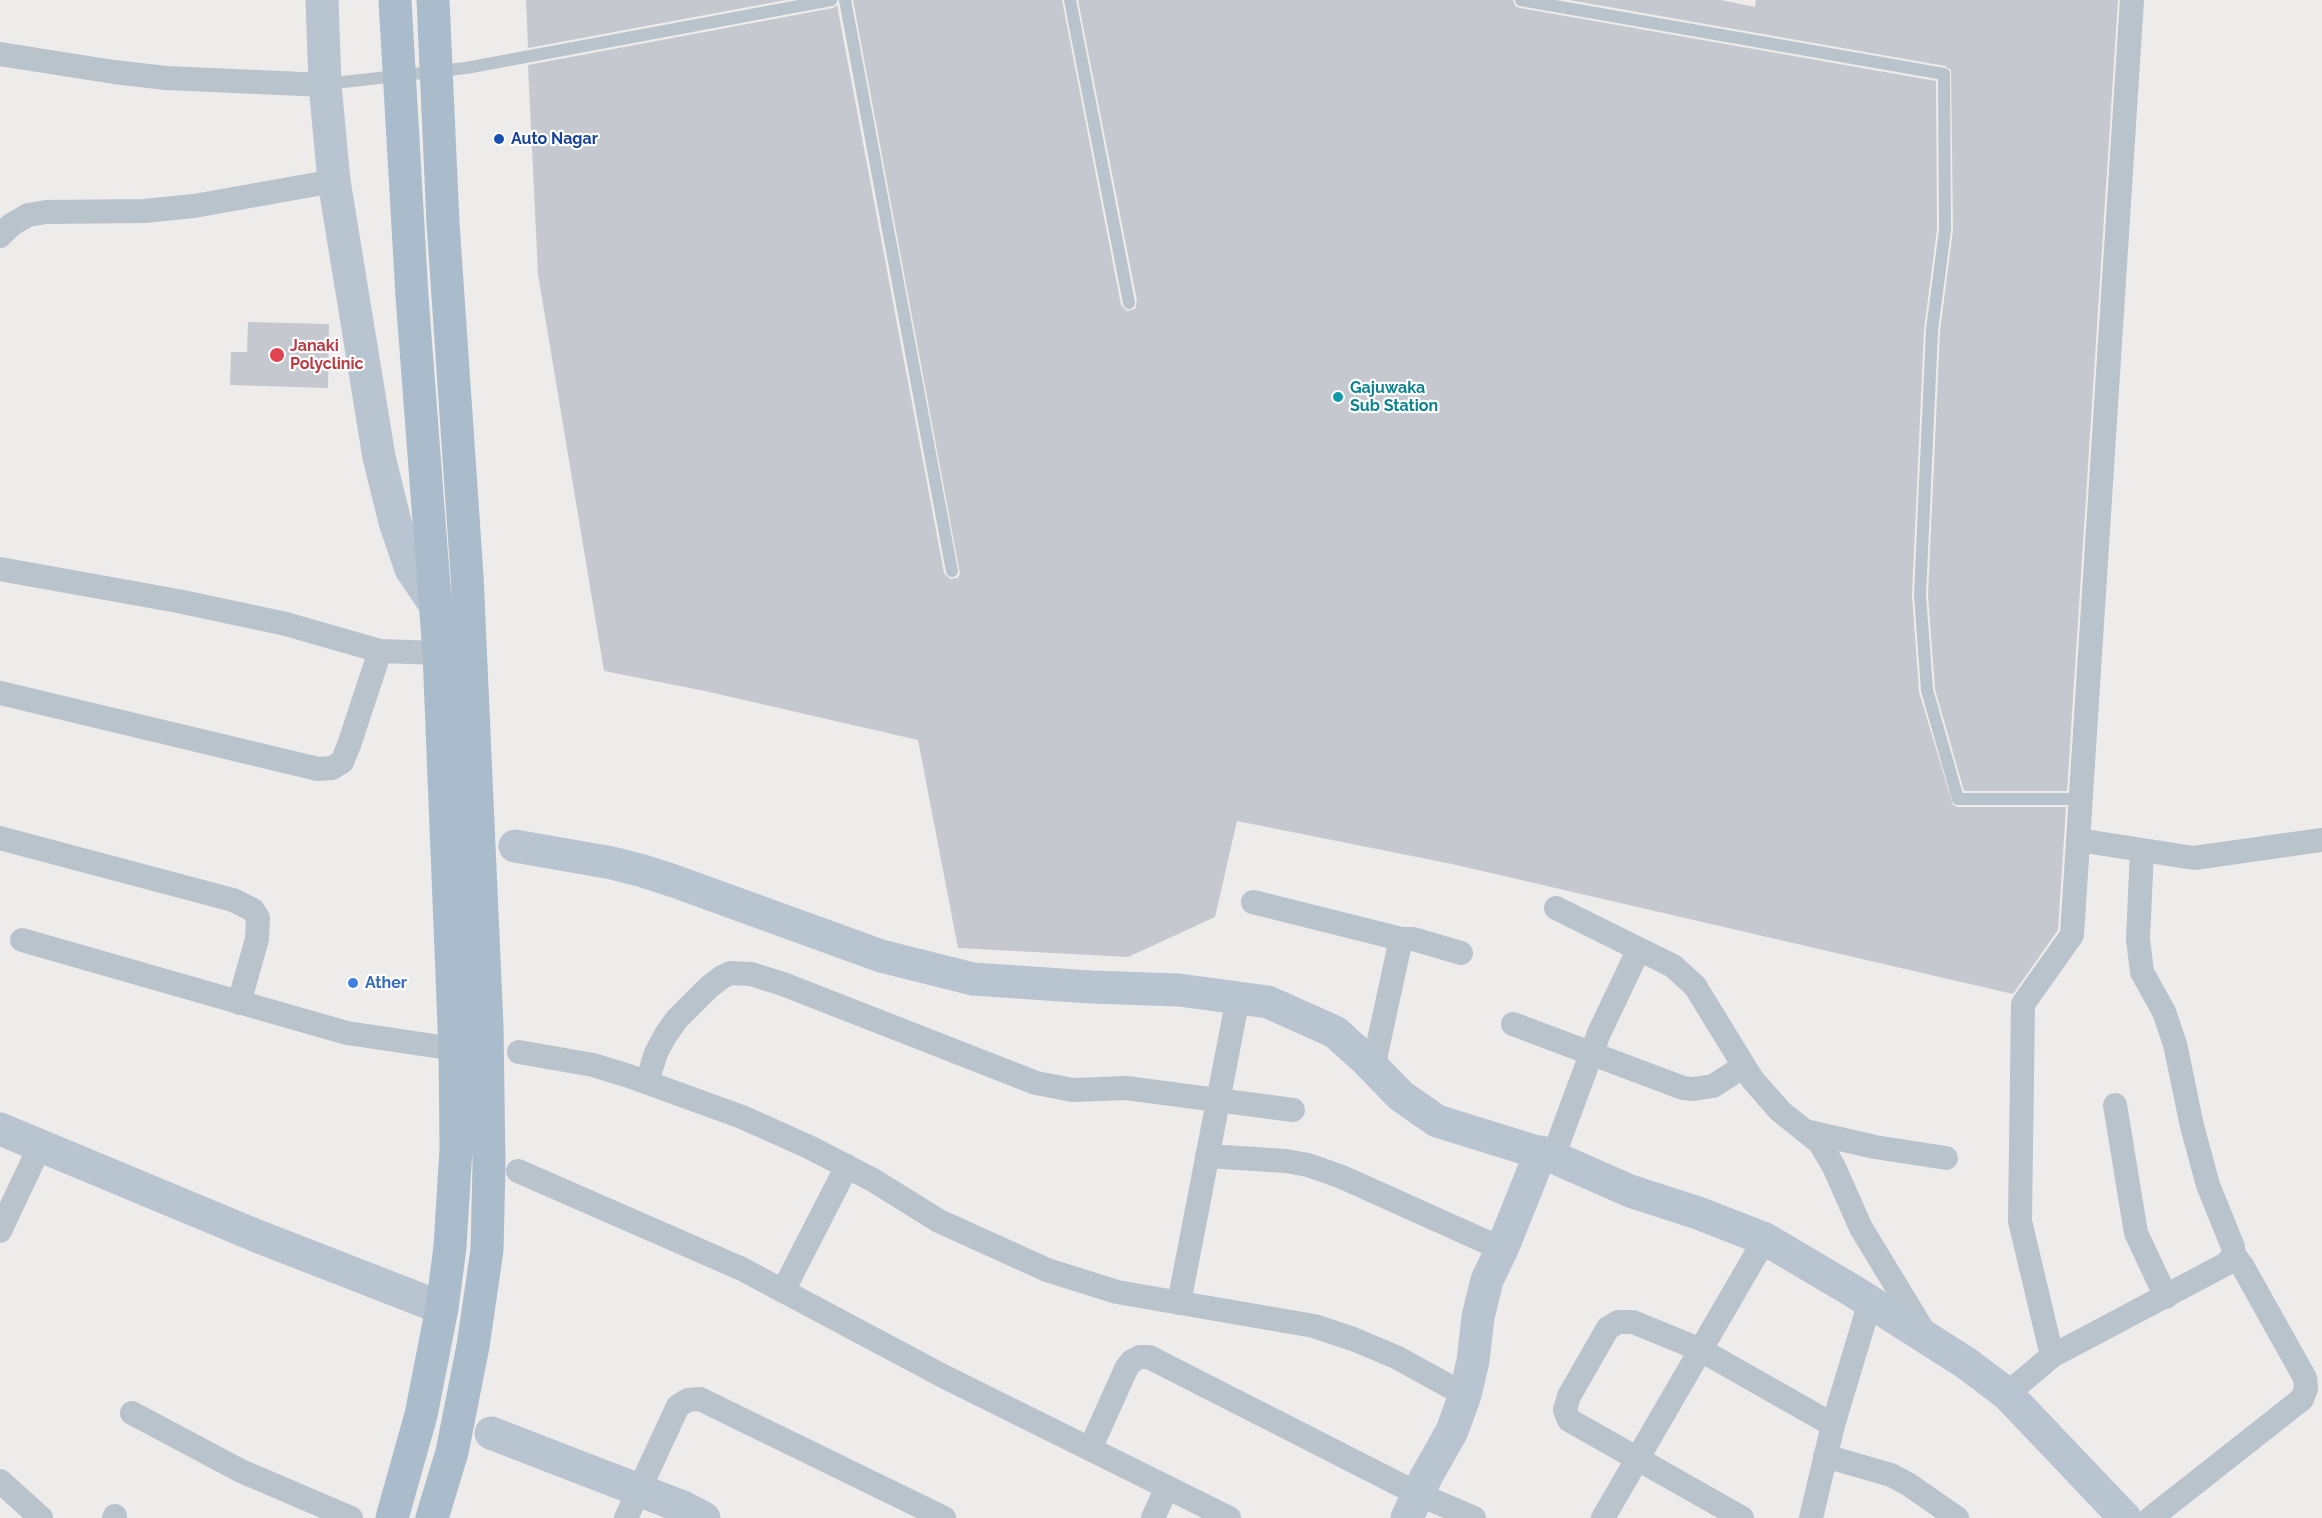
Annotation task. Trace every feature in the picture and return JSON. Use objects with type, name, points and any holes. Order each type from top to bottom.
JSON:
[{"type":"main road","points":[[392,1518],[421,1415],[442,1308],[450,1246],[456,1149],[456,1049],[439,653],[412,296],[395,0]]},
{"type":"main road","points":[[432,1518],[452,1452],[473,1346],[487,1250],[489,1166],[487,1026],[467,587],[443,223],[433,0]]},
{"type":"street","points":[[322,0],[325,85],[334,181],[379,457],[392,511],[411,569],[436,606]]},
{"type":"street","points":[[2052,1356],[2020,1221],[2023,1004],[2072,935],[2132,0]]},
{"type":"street","points":[[0,54],[166,78],[325,85]]},
{"type":"street","points":[[0,236],[11,225],[28,215],[46,212],[144,211],[194,206],[334,181]]},
{"type":"street","points":[[0,569],[178,601],[286,624],[380,651],[439,653]]},
{"type":"street","points":[[0,693],[318,769],[332,768],[342,762],[349,745],[380,651]]},
{"type":"street","points":[[0,838],[233,900],[253,910],[258,918],[257,939],[239,1003]]},
{"type":"street","points":[[2078,840],[2194,858],[2322,840]]},
{"type":"street","points":[[515,846],[612,863],[643,871],[881,956],[973,979],[1179,990],[1268,1002],[1335,1032],[1401,1096],[1437,1121],[1547,1155],[1630,1191],[1698,1213],[1765,1239],[1870,1302],[1966,1363],[2007,1394],[2125,1518]]},
{"type":"street","points":[[2142,850],[2138,939],[2142,972],[2164,1012],[2175,1044],[2192,1126],[2208,1185],[2233,1247],[2234,1255],[2305,1378],[2306,1389],[2302,1399],[2151,1518]]},
{"type":"street","points":[[1253,902],[1461,952]]},
{"type":"street","points":[[1556,908],[1673,966],[1695,986],[1752,1079],[1780,1111],[1820,1143],[1861,1228],[1928,1339]]},
{"type":"street","points":[[1373,1068],[1401,939]]},
{"type":"street","points":[[22,940],[347,1033],[456,1049]]},
{"type":"street","points":[[1413,1506],[1452,1431],[1465,1395],[1473,1361],[1478,1317],[1487,1280],[1547,1155],[1599,1032],[1639,949]]},
{"type":"street","points":[[647,1082],[656,1053],[677,1019],[708,988],[731,973],[751,974],[783,984],[1036,1083],[1073,1090],[1126,1088],[1293,1110]]},
{"type":"street","points":[[1179,1303],[1239,998]]},
{"type":"street","points":[[1513,1024],[1655,1079],[1693,1089],[1713,1086],[1744,1066]]},
{"type":"street","points":[[519,1052],[593,1065],[742,1117],[847,1166],[939,1221],[1047,1270],[1117,1292],[1314,1326],[1344,1335],[1396,1357],[1465,1395]]},
{"type":"street","points":[[2115,1105],[2136,1233],[2166,1297]]},
{"type":"street","points":[[0,1129],[257,1236],[442,1308]]},
{"type":"street","points":[[1805,1131],[1875,1147],[1946,1158]]},
{"type":"street","points":[[0,1231],[40,1146]]},
{"type":"street","points":[[1208,1156],[1286,1161],[1308,1165],[1341,1177],[1502,1249]]},
{"type":"street","points":[[783,1291],[847,1166]]},
{"type":"street","points":[[518,1171],[742,1269],[943,1376],[1229,1518]]},
{"type":"street","points":[[1603,1518],[1699,1349],[1765,1239]]},
{"type":"street","points":[[2007,1394],[2052,1356],[2226,1264],[2234,1255]]},
{"type":"street","points":[[1811,1518],[1833,1425],[1870,1302]]},
{"type":"street","points":[[1742,1518],[1581,1429],[1569,1420],[1565,1410],[1569,1396],[1608,1328],[1618,1322],[1633,1322],[1699,1349],[1833,1425]]},
{"type":"street","points":[[1090,1449],[1127,1367],[1140,1357],[1149,1358],[1413,1506],[1474,1518]]},
{"type":"street","points":[[632,1504],[678,1406],[688,1400],[700,1399],[939,1517]]},
{"type":"street","points":[[132,1413],[241,1471],[351,1518]]},
{"type":"street","points":[[491,1432],[632,1504],[685,1508],[704,1518]]},
{"type":"street","points":[[1825,1456],[1891,1475],[1957,1518]]},
{"type":"street","points":[[0,1481],[41,1518]]},
{"type":"street","points":[[1153,1518],[1167,1487]]},
{"type":"lane","points":[[325,85],[436,72],[831,0]]},
{"type":"lane","points":[[845,0],[952,571]]},
{"type":"lane","points":[[1070,0],[1129,303]]},
{"type":"lane","points":[[1521,0],[1944,74],[1945,230],[1932,330],[1920,595],[1927,690],[1958,799],[2081,799]]},
{"type":"building","points":[[526,0],[786,0],[528,48]]},
{"type":"building","name":"Gajuwaka Sub Station","points":[[853,0],[1062,0],[1121,305],[1127,311],[1135,309],[1137,301],[1078,0],[1513,0],[1515,6],[1520,8],[1936,81],[1937,229],[1924,330],[1912,595],[1919,692],[1953,805],[1958,807],[2066,807],[2058,930],[2013,994],[1452,864],[1237,821],[1215,917],[1128,957],[958,948],[918,740],[705,691],[604,671],[538,274],[528,65],[833,8],[837,5],[944,573],[950,579],[957,578],[960,574]]},
{"type":"building","points":[[1569,0],[1721,0],[1755,7],[1756,0],[2118,0],[2067,791],[1964,791],[1935,689],[1928,595],[1940,331],[1953,230],[1951,70],[1945,66]]},
{"type":"building","points":[[248,322],[329,324],[328,388],[230,385],[231,352],[247,352]]},
{"type":"place","name":"Auto Nagar","points":[[499,139]]},
{"type":"place","name":"Janaki Polyclinic","points":[[277,355]]},
{"type":"place","name":"Gajuwaka Sub Station","points":[[1338,397]]},
{"type":"place","name":"Ather","points":[[353,983]]}]
